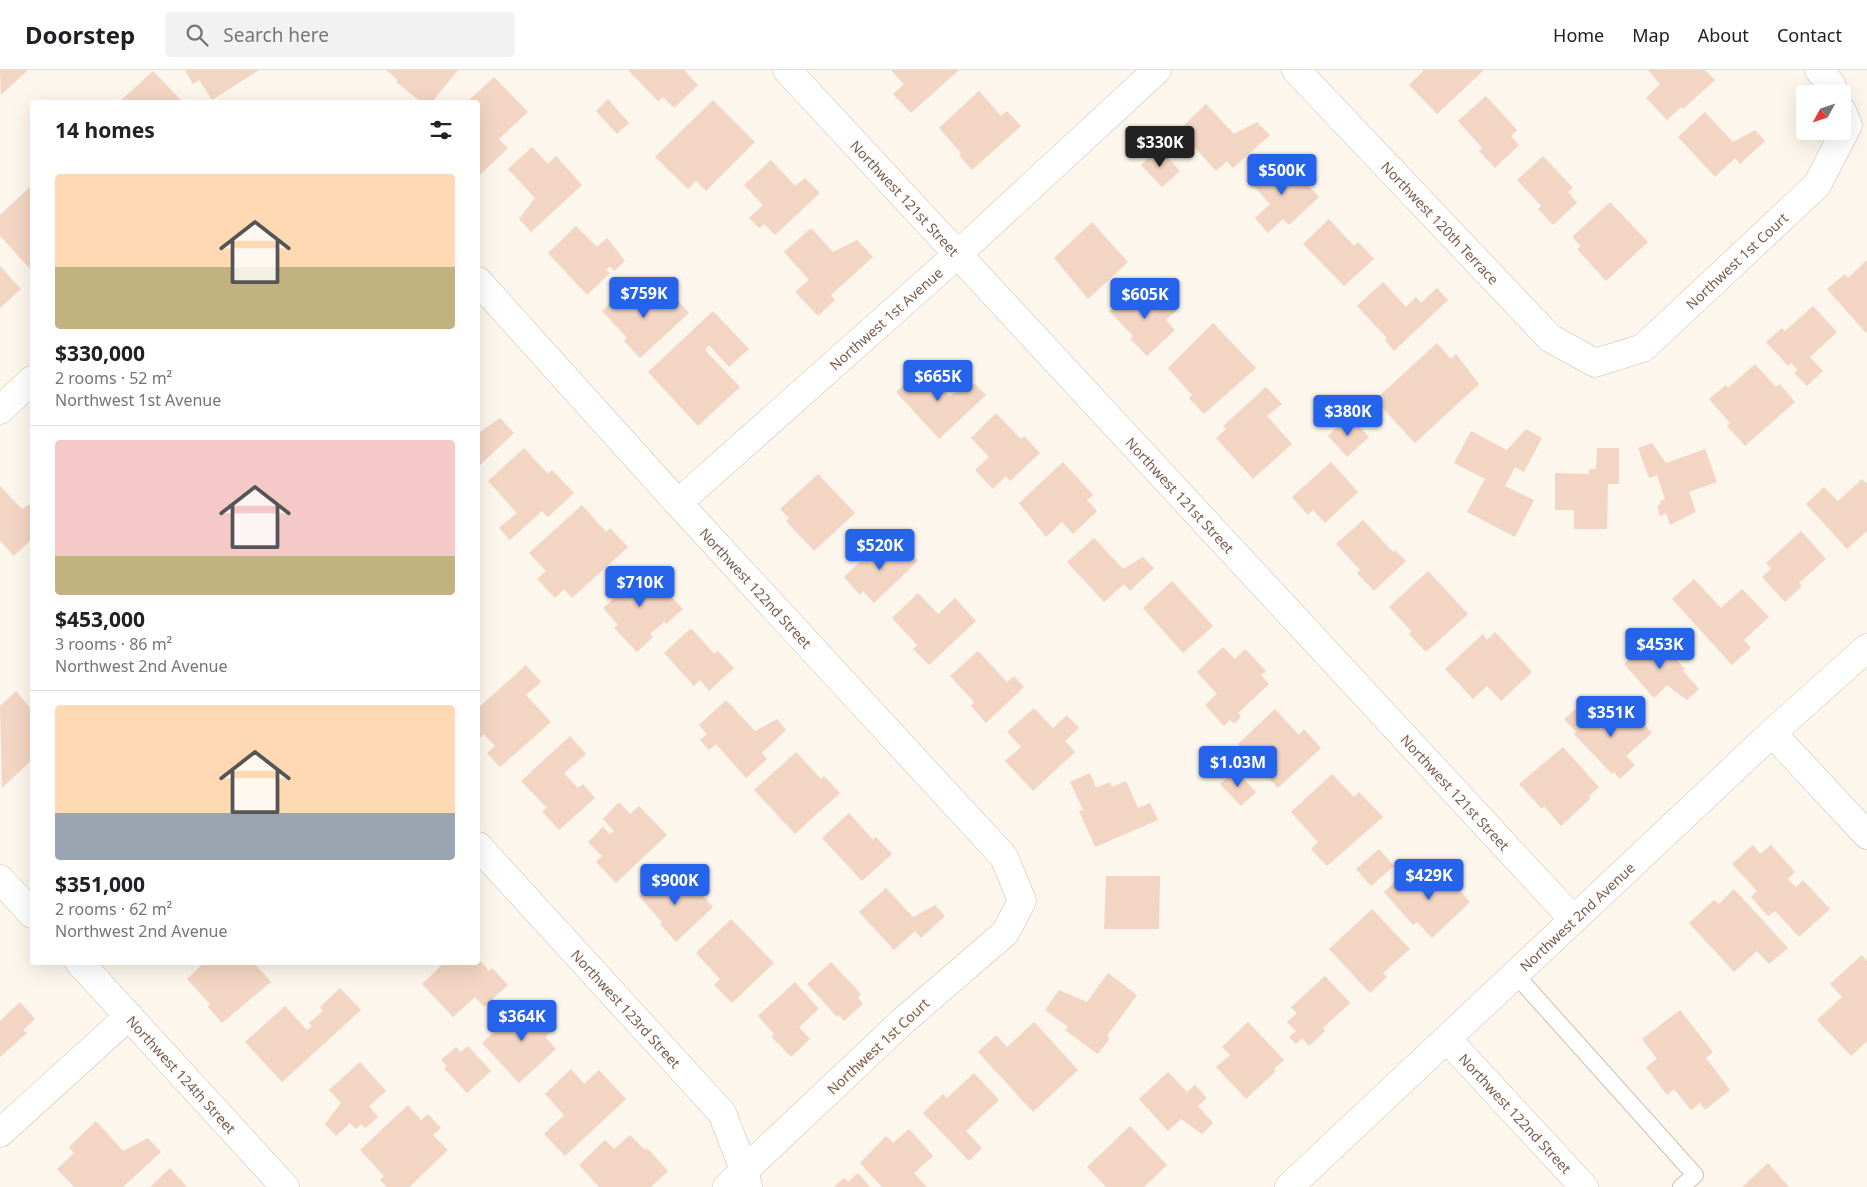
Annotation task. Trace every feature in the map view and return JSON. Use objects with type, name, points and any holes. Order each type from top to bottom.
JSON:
[{"type":"street","name":"Northwest 121st Street","points":[[787,70],[1573,920]]},
{"type":"street","name":"Northwest 1st Avenue","points":[[678,504],[958,254],[1157,70]]},
{"type":"street","name":"Northwest 120th Terrace","points":[[1296,70],[1550,338],[1595,362]]},
{"type":"street","points":[[1819,70],[1831,85]]},
{"type":"street","name":"Northwest 1st Court","points":[[1595,362],[1643,348],[1665,328],[1817,185],[1836,140]]},
{"type":"street","name":"Northwest 122nd Street","points":[[480,282],[678,504],[1004,857],[1022,901]]},
{"type":"street","points":[[4,399],[30,381]]},
{"type":"street","name":"Northwest 2nd Avenue","points":[[1289,1187],[1772,733],[1867,648]]},
{"type":"street","points":[[1772,733],[1867,835]]},
{"type":"street","name":"Northwest 123rd Street","points":[[480,848],[722,1113],[740,1182]]},
{"type":"street","points":[[0,879],[30,912]]},
{"type":"street","name":"Northwest 1st Court","points":[[740,1182],[904,1020],[1005,933],[1022,901]]},
{"type":"street","name":"Northwest 124th Street","points":[[82,965],[285,1187]]},
{"type":"street","points":[[0,1133],[129,1016]]},
{"type":"street","name":"Northwest 122nd Street","points":[[1447,1039],[1584,1187]]},
{"type":"lane","points":[[1516,974],[1695,1175],[1680,1187]]},
{"type":"building","points":[[0,70],[28,70],[1,95]]},
{"type":"building","points":[[185,70],[259,70],[212,100],[199,80],[193,84]]},
{"type":"building","points":[[386,70],[458,70],[434,100],[418,100],[396,82],[398,80]]},
{"type":"building","points":[[628,70],[684,70],[698,85],[674,108],[663,97],[658,101]]},
{"type":"building","points":[[891,70],[959,70],[911,113],[893,94],[904,84]]},
{"type":"building","points":[[1424,70],[1484,70],[1437,114],[1409,85]]},
{"type":"building","points":[[1648,70],[1705,70],[1715,80],[1683,109],[1681,107],[1667,120],[1646,98],[1660,84]]},
{"type":"building","points":[[153,71],[181,100],[121,100]]},
{"type":"building","points":[[494,77],[528,112],[499,139],[508,148],[480,175],[480,100],[469,100]]},
{"type":"building","points":[[979,91],[1001,116],[1007,111],[1021,126],[972,170],[959,155],[961,153],[939,128]]},
{"type":"building","points":[[1486,96],[1517,130],[1511,136],[1519,145],[1495,168],[1479,151],[1482,148],[1458,121]]},
{"type":"building","points":[[608,99],[629,123],[617,134],[596,111]]},
{"type":"building","points":[[713,100],[755,142],[706,191],[696,181],[688,189],[655,157]]},
{"type":"building","points":[[1206,104],[1234,134],[1257,122],[1270,135],[1233,168],[1227,161],[1216,171],[1179,130]]},
{"type":"building","points":[[1705,112],[1733,142],[1755,130],[1765,141],[1740,164],[1735,158],[1715,177],[1678,137]]},
{"type":"building","points":[[532,147],[548,164],[556,156],[582,185],[531,232],[519,219],[535,198],[508,169]]},
{"type":"building","points":[[1159,148],[1180,171],[1162,187],[1141,165]]},
{"type":"building","points":[[1543,156],[1573,188],[1568,192],[1577,203],[1553,225],[1538,209],[1541,206],[1517,180]]},
{"type":"building","points":[[1278,158],[1302,184],[1304,181],[1319,197],[1289,225],[1283,219],[1268,233],[1255,218],[1270,204],[1250,182]]},
{"type":"building","points":[[771,160],[795,186],[805,178],[820,193],[775,235],[764,224],[759,228],[749,218],[763,205],[744,185]]},
{"type":"building","points":[[30,187],[30,269],[0,236],[0,215]]},
{"type":"building","points":[[1610,202],[1648,242],[1606,281],[1577,249],[1581,246],[1572,237]]},
{"type":"building","points":[[1329,219],[1354,246],[1358,242],[1374,259],[1344,286],[1303,244]]},
{"type":"building","points":[[1092,222],[1128,262],[1088,299],[1054,258]]},
{"type":"building","points":[[576,226],[597,247],[607,238],[625,261],[614,271],[610,266],[606,270],[610,273],[587,295],[548,253]]},
{"type":"building","points":[[811,228],[833,252],[857,240],[873,257],[831,295],[835,300],[818,316],[795,292],[809,280],[784,252]]},
{"type":"building","points":[[1867,260],[1866,333],[1827,289],[1845,274],[1848,278]]},
{"type":"building","points":[[0,266],[21,289],[0,308]]},
{"type":"building","points":[[1383,282],[1406,307],[1416,297],[1421,303],[1437,288],[1448,300],[1394,351],[1385,340],[1387,338],[1357,306]]},
{"type":"building","points":[[628,286],[650,309],[669,291],[689,313],[640,358],[624,341],[627,338],[602,311]]},
{"type":"building","points":[[1135,287],[1154,307],[1166,294],[1179,308],[1166,320],[1175,330],[1147,356],[1130,339],[1133,336],[1109,311]]},
{"type":"building","points":[[1813,306],[1837,332],[1810,357],[1823,371],[1807,386],[1794,373],[1798,370],[1791,363],[1788,366],[1766,342],[1782,328],[1785,331]]},
{"type":"building","points":[[713,311],[749,349],[729,367],[709,345],[705,350],[740,387],[698,426],[648,372]]},
{"type":"building","points":[[1213,323],[1256,368],[1204,414],[1189,398],[1192,395],[1168,368]]},
{"type":"building","points":[[1437,343],[1451,359],[1456,354],[1479,384],[1415,443],[1375,400]]},
{"type":"building","points":[[1755,364],[1776,387],[1780,384],[1795,402],[1745,446],[1727,426],[1730,423],[1709,399],[1726,385],[1728,388]]},
{"type":"building","points":[[922,368],[949,396],[974,383],[986,395],[939,439],[896,392]]},
{"type":"building","points":[[1266,387],[1282,404],[1267,416],[1292,444],[1253,479],[1216,438],[1226,429],[1223,426]]},
{"type":"building","points":[[996,413],[1021,439],[1024,436],[1040,453],[1010,481],[1006,476],[993,489],[975,470],[989,457],[971,438]]},
{"type":"building","points":[[1349,416],[1369,437],[1347,457],[1328,436]]},
{"type":"building","points":[[500,418],[514,433],[480,465],[480,432]]},
{"type":"building","points":[[1526,429],[1542,438],[1524,472],[1515,467],[1505,486],[1534,500],[1515,537],[1467,512],[1485,479],[1454,463],[1471,431],[1507,450]]},
{"type":"building","points":[[1652,443],[1666,463],[1705,449],[1717,482],[1689,492],[1696,512],[1670,525],[1666,513],[1660,516],[1657,506],[1661,504],[1660,501],[1665,499],[1657,475],[1649,478],[1638,448]]},
{"type":"building","points":[[524,448],[548,474],[552,470],[574,493],[548,517],[542,511],[510,540],[499,528],[517,513],[488,481]]},
{"type":"building","points":[[1597,448],[1619,448],[1619,484],[1608,484],[1607,529],[1574,529],[1574,510],[1555,510],[1555,473],[1589,474],[1589,469],[1596,469]]},
{"type":"building","points":[[1063,462],[1093,495],[1087,500],[1097,511],[1073,534],[1062,522],[1046,537],[1019,503]]},
{"type":"building","points":[[1331,462],[1358,492],[1325,523],[1313,510],[1308,515],[1292,497]]},
{"type":"building","points":[[818,474],[855,513],[814,551],[786,521],[789,518],[780,509]]},
{"type":"building","points":[[1862,479],[1867,484],[1867,531],[1847,549],[1806,504],[1824,487],[1838,501]]},
{"type":"building","points":[[0,486],[22,509],[30,504],[30,541],[14,556],[0,541]]},
{"type":"building","points":[[582,505],[606,532],[610,528],[628,547],[572,598],[564,589],[555,598],[537,579],[546,571],[529,553]]},
{"type":"building","points":[[1363,520],[1393,552],[1395,550],[1406,561],[1374,591],[1357,573],[1360,570],[1336,544]]},
{"type":"building","points":[[1801,531],[1826,559],[1799,583],[1802,586],[1785,602],[1762,577],[1771,569],[1766,563]]},
{"type":"building","points":[[1094,538],[1123,569],[1143,557],[1154,568],[1130,591],[1124,584],[1104,602],[1067,562]]},
{"type":"building","points":[[882,541],[897,557],[906,548],[918,561],[874,603],[863,591],[860,595],[844,577]]},
{"type":"building","points":[[637,566],[662,592],[664,589],[683,609],[666,624],[664,622],[650,634],[653,637],[637,652],[614,628],[618,625],[603,608],[617,596],[612,590]]},
{"type":"building","points":[[1428,571],[1468,614],[1426,652],[1409,634],[1411,631],[1389,607]]},
{"type":"building","points":[[1694,579],[1721,608],[1742,589],[1769,617],[1744,640],[1751,648],[1732,665],[1672,599]]},
{"type":"building","points":[[1172,581],[1213,626],[1183,653],[1143,608]]},
{"type":"building","points":[[918,593],[938,614],[955,598],[976,621],[929,665],[913,649],[917,645],[892,618]]},
{"type":"building","points":[[691,628],[714,654],[718,651],[734,668],[709,691],[700,680],[694,686],[664,653]]},
{"type":"building","points":[[1495,632],[1532,672],[1501,701],[1487,686],[1473,699],[1445,669],[1483,634],[1487,640]]},
{"type":"building","points":[[1655,636],[1685,669],[1683,671],[1699,689],[1687,700],[1667,685],[1654,698],[1624,664]]},
{"type":"building","points":[[1223,647],[1235,659],[1245,649],[1266,671],[1261,675],[1269,684],[1238,713],[1241,717],[1234,724],[1230,720],[1224,726],[1205,705],[1217,694],[1197,672]]},
{"type":"building","points":[[978,651],[1007,682],[1014,676],[1024,687],[986,723],[971,706],[974,702],[950,676]]},
{"type":"building","points":[[526,665],[541,682],[526,695],[551,722],[500,767],[487,753],[495,746],[484,734],[480,738],[480,706]]},
{"type":"building","points":[[16,691],[30,708],[30,762],[2,788],[0,706]]},
{"type":"building","points":[[726,700],[755,731],[777,719],[786,730],[762,753],[767,759],[746,778],[716,744],[709,750],[700,740],[707,734],[699,725]]},
{"type":"building","points":[[1627,705],[1652,733],[1626,756],[1635,765],[1620,779],[1614,772],[1612,774],[1574,734],[1576,732],[1564,719],[1579,706],[1601,729]]},
{"type":"building","points":[[1034,708],[1053,728],[1067,715],[1079,728],[1065,741],[1075,752],[1033,791],[1005,761],[1021,747],[1007,732]]},
{"type":"building","points":[[1275,709],[1299,735],[1304,729],[1321,748],[1278,788],[1238,744]]},
{"type":"building","points":[[570,736],[586,754],[564,773],[578,788],[583,784],[595,798],[559,830],[542,811],[547,808],[521,781]]},
{"type":"building","points":[[1563,747],[1599,787],[1589,796],[1591,798],[1561,826],[1544,806],[1542,809],[1519,784]]},
{"type":"building","points":[[796,752],[821,779],[824,776],[840,793],[795,834],[754,790]]},
{"type":"building","points":[[1236,770],[1256,792],[1241,806],[1220,784]]},
{"type":"building","points":[[1090,773],[1096,788],[1110,782],[1112,787],[1126,781],[1138,808],[1150,803],[1158,820],[1095,847],[1079,811],[1083,810],[1070,782]]},
{"type":"building","points":[[1332,774],[1354,797],[1359,792],[1383,817],[1327,866],[1311,849],[1318,842],[1291,812]]},
{"type":"building","points":[[619,802],[630,814],[639,806],[667,835],[616,883],[596,862],[602,856],[588,842],[603,827],[610,834],[614,831],[603,819]]},
{"type":"building","points":[[849,813],[873,840],[876,837],[892,854],[862,881],[822,838]]},
{"type":"building","points":[[1753,845],[1760,854],[1771,845],[1795,872],[1788,879],[1796,887],[1803,880],[1830,909],[1799,937],[1775,911],[1768,916],[1751,897],[1757,891],[1732,864]]},
{"type":"building","points":[[1379,849],[1394,866],[1371,886],[1356,869]]},
{"type":"building","points":[[1436,864],[1470,902],[1432,938],[1417,922],[1413,925],[1384,892],[1399,878],[1409,889]]},
{"type":"building","points":[[666,872],[686,893],[694,886],[713,907],[676,942],[660,924],[662,922],[639,896]]},
{"type":"building","points":[[1106,876],[1160,876],[1159,929],[1104,929]]},
{"type":"building","points":[[886,888],[913,917],[935,905],[945,916],[921,938],[915,931],[894,950],[859,912]]},
{"type":"building","points":[[1734,889],[1788,948],[1769,964],[1757,951],[1734,972],[1689,923],[1714,900],[1719,904]]},
{"type":"building","points":[[1372,909],[1410,949],[1383,973],[1387,977],[1370,993],[1329,949]]},
{"type":"building","points":[[731,919],[774,963],[732,1003],[714,985],[720,979],[696,953]]},
{"type":"building","points":[[1862,955],[1867,961],[1867,1041],[1851,1056],[1817,1020],[1842,997],[1830,984]]},
{"type":"building","points":[[480,960],[489,971],[492,968],[508,985],[484,1007],[475,997],[453,1017],[422,984],[442,965],[480,965]]},
{"type":"building","points":[[831,962],[861,994],[858,998],[863,1004],[844,1021],[839,1015],[837,1017],[807,984]]},
{"type":"building","points":[[202,965],[256,965],[271,982],[222,1023],[208,1007],[210,1004],[187,979]]},
{"type":"building","points":[[1108,973],[1137,995],[1107,1036],[1110,1038],[1098,1054],[1065,1030],[1068,1027],[1045,1010],[1059,990],[1087,1002]]},
{"type":"building","points":[[1325,976],[1350,1003],[1323,1028],[1325,1031],[1309,1046],[1302,1038],[1296,1044],[1289,1037],[1296,1031],[1287,1022],[1297,1013],[1291,1007]]},
{"type":"building","points":[[795,982],[819,1009],[799,1027],[810,1039],[791,1057],[771,1036],[774,1034],[758,1016]]},
{"type":"building","points":[[340,988],[361,1010],[282,1082],[245,1042],[285,1006],[307,1030],[312,1026],[309,1023],[323,1011],[320,1007]]},
{"type":"building","points":[[20,1002],[35,1019],[23,1030],[27,1033],[0,1057],[0,1021]]},
{"type":"building","points":[[523,1005],[534,1017],[542,1010],[557,1026],[545,1037],[556,1049],[519,1083],[482,1043]]},
{"type":"building","points":[[1680,1010],[1713,1052],[1706,1058],[1730,1090],[1705,1110],[1700,1103],[1691,1110],[1674,1089],[1667,1095],[1646,1067],[1657,1059],[1642,1039]]},
{"type":"building","points":[[1034,1022],[1078,1070],[1033,1112],[978,1052],[996,1035],[1007,1047]]},
{"type":"building","points":[[1248,1022],[1284,1060],[1274,1069],[1276,1071],[1246,1099],[1216,1067],[1230,1055],[1222,1047]]},
{"type":"building","points":[[468,1046],[491,1071],[467,1093],[444,1068],[447,1066],[441,1060],[456,1047],[461,1052]]},
{"type":"building","points":[[360,1062],[386,1091],[369,1106],[378,1117],[365,1128],[361,1124],[356,1129],[350,1123],[336,1136],[325,1124],[341,1103],[329,1090]]},
{"type":"building","points":[[571,1069],[584,1084],[599,1070],[626,1099],[565,1156],[544,1134],[564,1115],[545,1094]]},
{"type":"building","points":[[1168,1072],[1187,1092],[1195,1085],[1207,1098],[1198,1106],[1213,1123],[1202,1134],[1181,1119],[1168,1131],[1139,1099]]},
{"type":"building","points":[[974,1073],[999,1100],[966,1131],[982,1148],[969,1161],[923,1113],[943,1094],[947,1098]]},
{"type":"building","points":[[408,1105],[421,1120],[428,1114],[441,1128],[433,1135],[448,1150],[409,1187],[387,1187],[380,1180],[384,1176],[360,1150]]},
{"type":"building","points":[[96,1121],[123,1151],[148,1138],[161,1152],[123,1187],[74,1187],[57,1169],[74,1153],[69,1147]]},
{"type":"building","points":[[1130,1126],[1167,1165],[1144,1187],[1106,1187],[1087,1167]]},
{"type":"building","points":[[909,1129],[933,1156],[914,1173],[927,1187],[882,1187],[860,1163],[886,1136],[893,1143]]},
{"type":"building","points":[[630,1135],[645,1150],[647,1148],[668,1171],[651,1187],[599,1187],[579,1165],[605,1140],[614,1149]]},
{"type":"building","points":[[1768,1163],[1789,1187],[1742,1187]]},
{"type":"building","points":[[170,1168],[187,1187],[150,1187]]},
{"type":"building","points":[[858,1173],[870,1187],[834,1187],[844,1178],[848,1182]]}]
